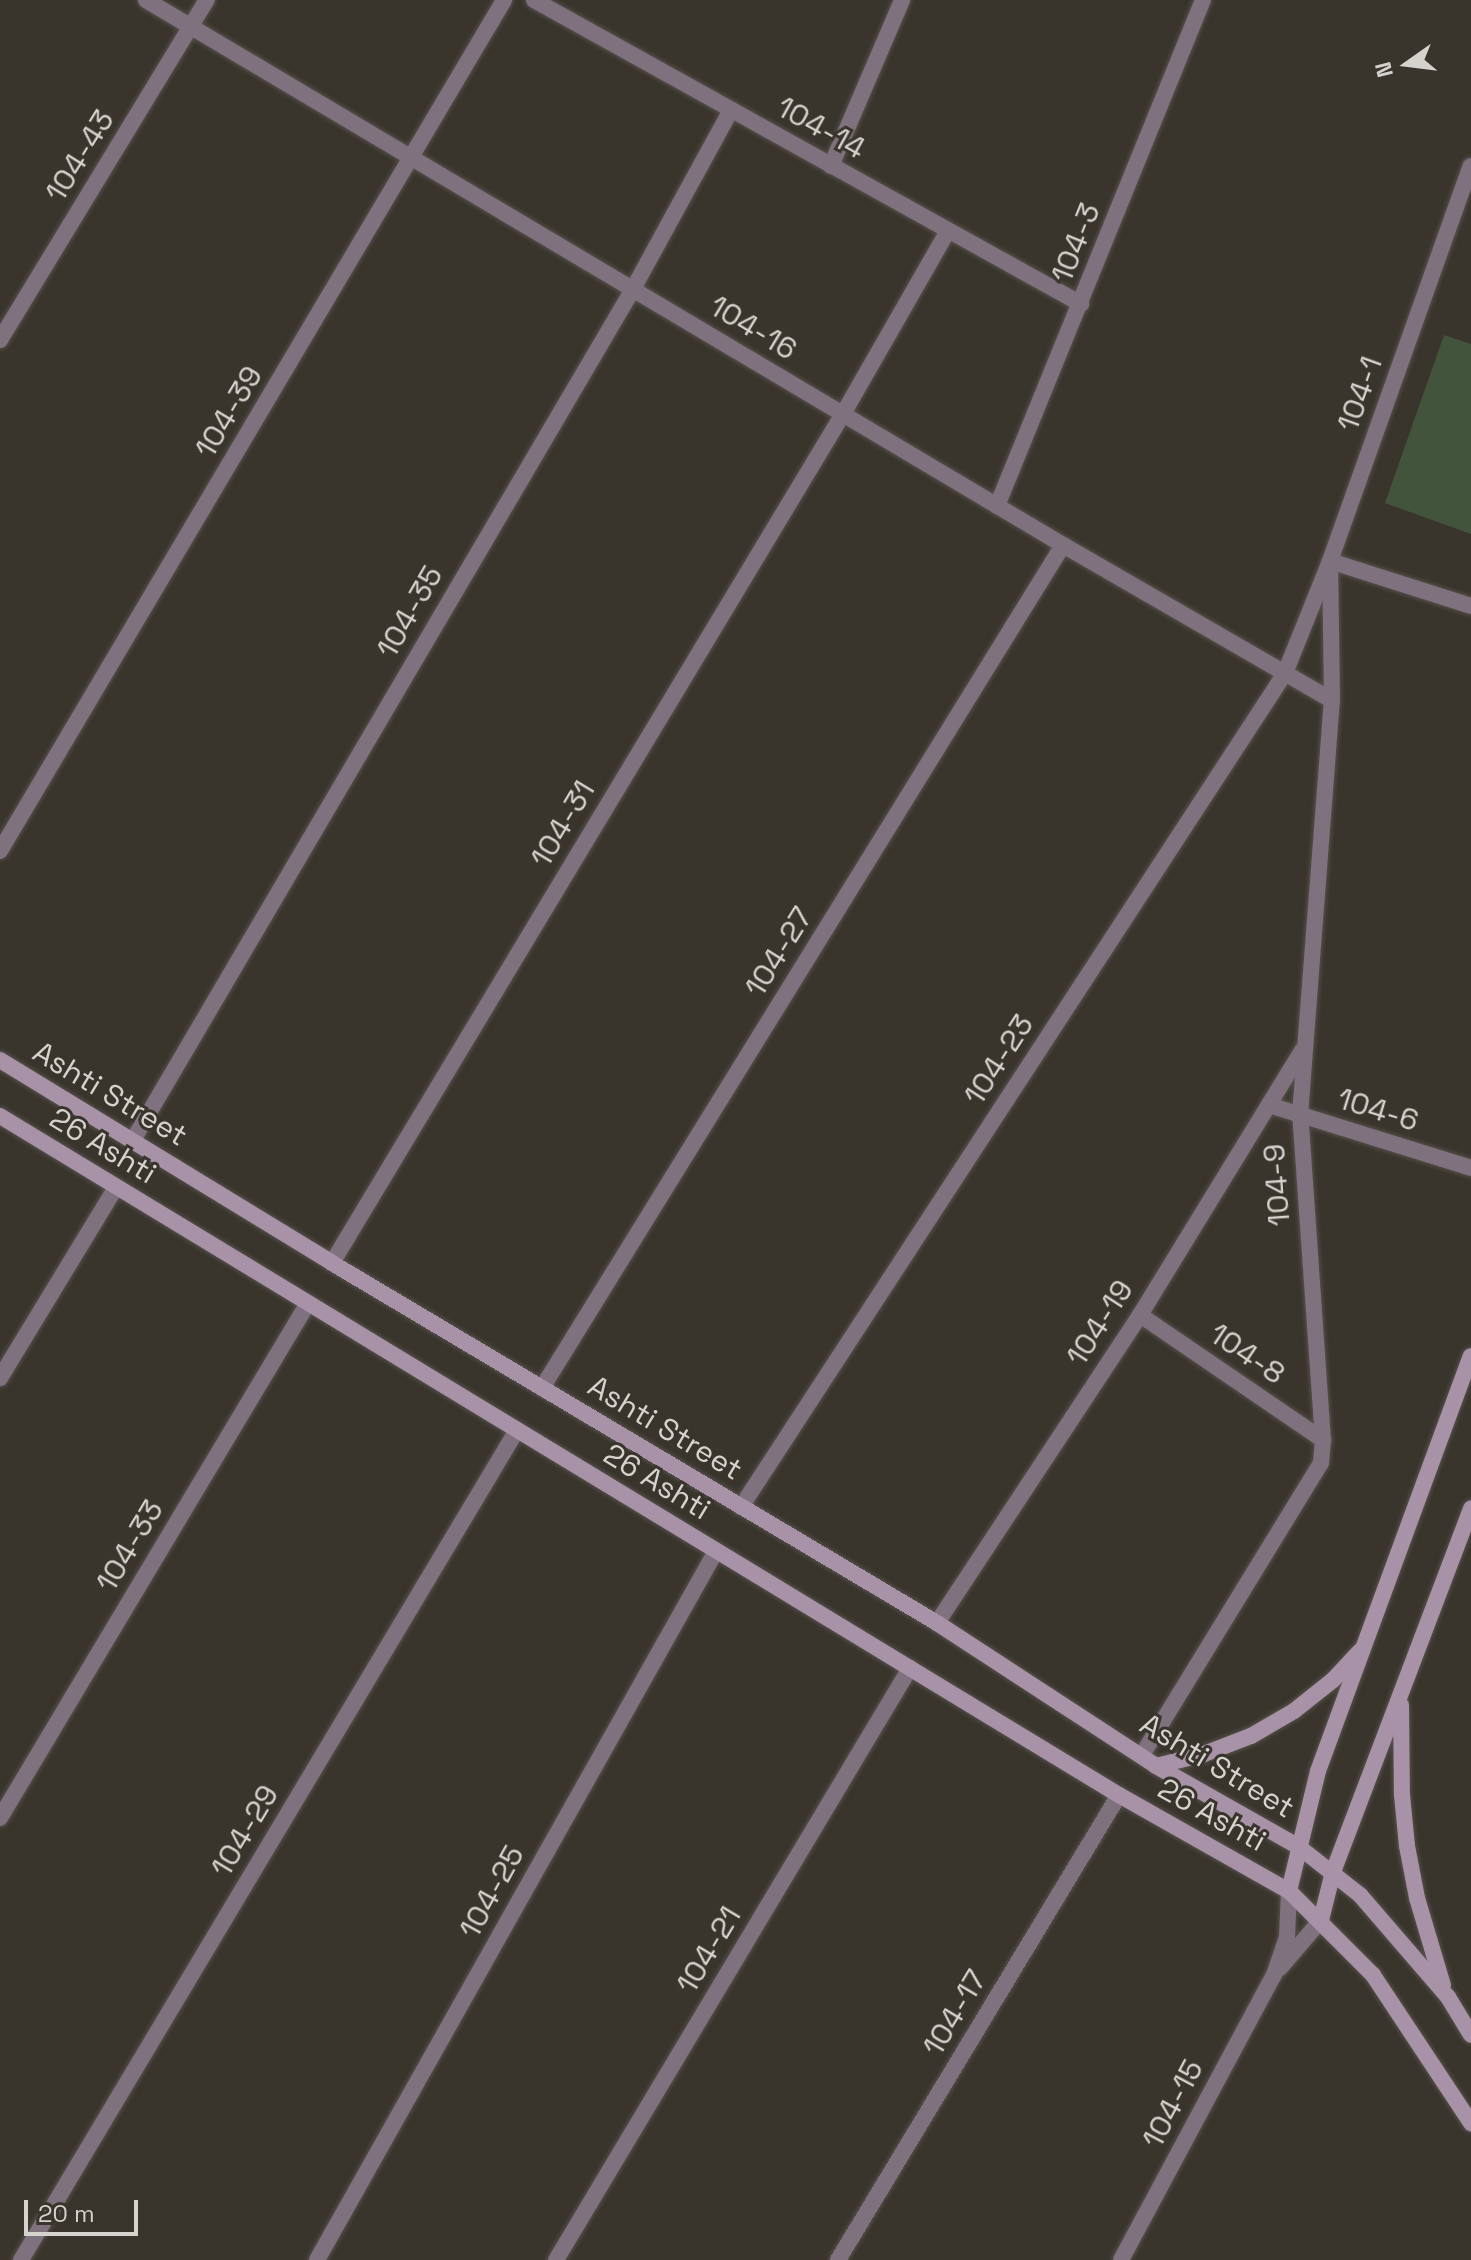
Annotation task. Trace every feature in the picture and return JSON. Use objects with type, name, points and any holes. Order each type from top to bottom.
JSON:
[{"type":"main road","name":"Ashti Street","points":[[0,1060],[332,1263],[937,1623],[1156,1766],[1299,1847],[1360,1895],[1448,1997]]},
{"type":"main road","name":"26 Ashti","points":[[0,1116],[1119,1795],[1289,1891],[1373,1975],[1471,2123]]},
{"type":"main road","points":[[1289,1891],[1318,1771],[1471,1356]]},
{"type":"main road","points":[[1321,1920],[1333,1872],[1471,1508]]},
{"type":"main road","points":[[1156,1766],[1204,1754],[1251,1736],[1294,1711],[1333,1680],[1367,1644]]},
{"type":"main road","points":[[1402,1690],[1401,1782],[1407,1846],[1427,1936],[1448,1997],[1471,2035]]},
{"type":"street","name":"104-16","points":[[146,0],[1063,545],[1332,700]]},
{"type":"street","name":"104-43","points":[[0,340],[207,0]]},
{"type":"street","name":"104-39","points":[[0,851],[504,0]]},
{"type":"street","name":"104-14","points":[[534,0],[1081,304]]},
{"type":"street","points":[[831,166],[902,0]]},
{"type":"street","name":"104-3","points":[[997,506],[1203,0]]},
{"type":"street","name":"104-35","points":[[133,1140],[633,289],[731,110]]},
{"type":"street","name":"104-1","points":[[1298,640],[1330,561],[1471,166]]},
{"type":"street","name":"104-31","points":[[332,1263],[843,414],[948,231]]},
{"type":"street","name":"104-27","points":[[542,1388],[1063,545]]},
{"type":"street","points":[[1330,561],[1471,606]]},
{"type":"street","name":"104-9","points":[[1142,1755],[1321,1463],[1323,1440],[1300,1115],[1332,700],[1330,561]]},
{"type":"street","name":"104-23","points":[[741,1507],[1285,673],[1298,640]]},
{"type":"street","name":"104-19","points":[[937,1623],[1140,1315],[1303,1049]]},
{"type":"street","name":"104-6","points":[[1269,1105],[1471,1168]]},
{"type":"street","points":[[0,1378],[116,1187]]},
{"type":"street","name":"104-33","points":[[0,1818],[308,1303]]},
{"type":"street","name":"104-8","points":[[1140,1315],[1323,1440]]},
{"type":"street","name":"104-29","points":[[21,2260],[517,1430]]},
{"type":"street","name":"104-25","points":[[317,2260],[716,1551]]},
{"type":"street","name":"104-21","points":[[556,2260],[910,1668]]},
{"type":"street","name":"104-17","points":[[838,2260],[1119,1795]]},
{"type":"street","name":"104-15","points":[[1121,2260],[1274,1975],[1287,1937],[1289,1891]]},
{"type":"street","name":"104-15","points":[[1274,1975],[1321,1920]]},
{"type":"green space","points":[[1444,335],[1471,344],[1471,534],[1385,503]]}]
